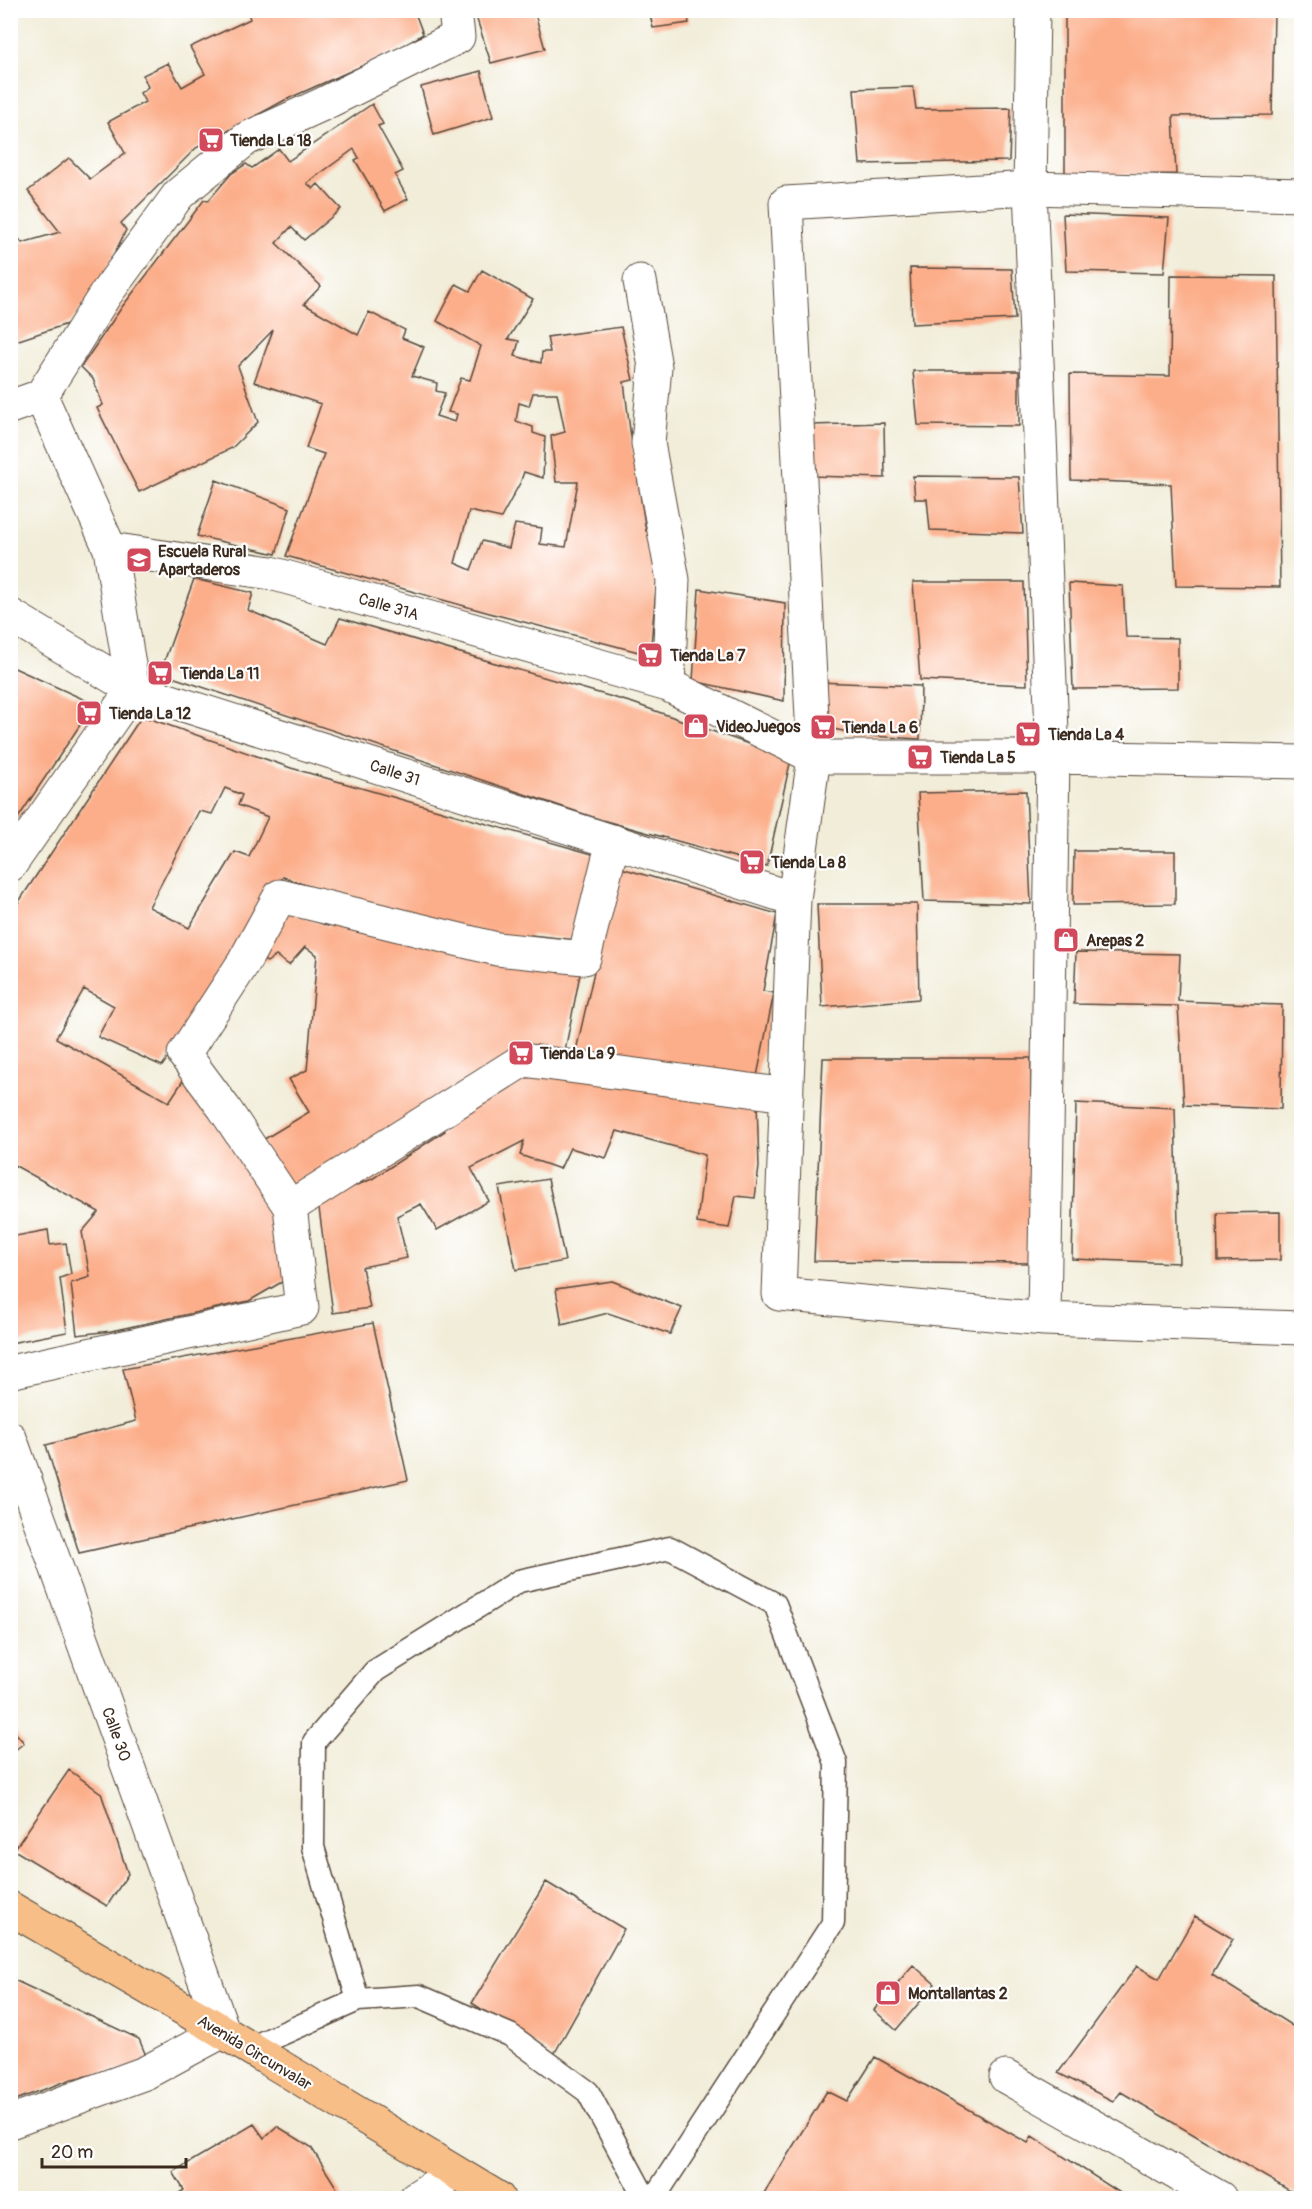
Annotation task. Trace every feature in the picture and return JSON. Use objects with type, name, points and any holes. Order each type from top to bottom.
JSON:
[{"type":"main road","name":"Avenida Circunvalar","points":[[10,1908],[223,2031],[473,2189]]},
{"type":"street","points":[[10,407],[41,396],[105,295],[179,194],[246,139],[323,104],[458,37],[455,10]]},
{"type":"street","points":[[1033,10],[1030,188],[1053,757],[1044,1319]]},
{"type":"street","points":[[1302,195],[1030,188],[786,203],[814,757],[794,899],[779,1294],[1044,1319],[1302,1328]]},
{"type":"street","points":[[640,281],[655,367],[648,442],[673,580],[668,686]]},
{"type":"street","points":[[10,866],[133,689],[110,549],[41,396]]},
{"type":"street","name":"Calle 31A","points":[[110,549],[271,573],[668,686],[814,757]]},
{"type":"street","name":"Calle 31","points":[[10,615],[133,689],[794,899]]},
{"type":"street","points":[[814,757],[1053,757],[1302,762]]},
{"type":"street","points":[[10,1372],[302,1308],[290,1207],[224,1108],[184,1054],[244,962],[280,896],[497,949],[584,957],[613,841]]},
{"type":"street","points":[[290,1207],[524,1060],[787,1095]]},
{"type":"street","name":"Calle 30","points":[[10,1437],[223,2031]]},
{"type":"street","points":[[10,2122],[145,2073],[223,2031]]},
{"type":"street","points":[[1006,2077],[1220,2199]]},
{"type":"street","points":[[415,2199],[473,2189]]},
{"type":"lane","points":[[357,2000],[313,1847],[314,1742],[375,1671],[519,1581],[670,1548],[775,1604],[836,1763],[834,1923],[654,2199]]},
{"type":"lane","points":[[250,2048],[357,2000],[419,1996],[510,2036],[588,2092],[645,2199]]},
{"type":"building","points":[[247,10],[414,10],[423,34],[398,50],[285,100],[196,148],[121,223],[126,230],[100,283],[70,323],[10,343],[10,233],[14,232],[22,243],[60,232],[28,191],[69,158],[90,179],[125,153],[108,122],[145,102],[140,93],[148,87],[143,75],[168,63],[182,87],[205,74],[190,47],[250,19]]},
{"type":"building","points":[[474,10],[534,10],[545,49],[491,63]]},
{"type":"building","points":[[649,10],[687,10],[689,23],[653,28]]},
{"type":"building","points":[[1065,10],[1274,12],[1272,115],[1173,116],[1176,174],[1065,176]]},
{"type":"building","points":[[481,71],[493,117],[434,135],[421,87]]},
{"type":"building","points":[[913,87],[916,109],[1011,108],[1009,161],[860,164],[854,89]]},
{"type":"building","points":[[372,104],[383,124],[378,126],[403,171],[395,175],[408,199],[385,211],[355,160],[359,158],[354,149],[307,183],[313,189],[318,184],[341,209],[304,240],[291,227],[276,243],[321,286],[304,304],[358,335],[369,312],[405,330],[402,338],[424,347],[412,376],[437,383],[436,391],[445,393],[436,416],[455,422],[457,414],[448,412],[461,378],[470,380],[481,346],[437,321],[456,284],[470,291],[482,270],[533,299],[508,339],[519,341],[515,356],[541,363],[542,352],[550,352],[547,337],[621,327],[633,380],[624,382],[630,430],[646,531],[651,531],[657,578],[650,655],[286,556],[324,454],[306,448],[321,404],[254,382],[273,330],[238,366],[258,422],[232,448],[139,492],[97,408],[103,405],[93,379],[81,367],[122,307],[204,200],[208,201],[231,174],[246,164],[252,168],[279,149],[288,161]],"holes":[[[533,393],[557,393],[565,432],[551,436],[556,482],[578,482],[566,547],[540,544],[542,528],[515,524],[509,548],[482,541],[471,570],[455,563],[469,511],[501,518],[524,472],[543,478],[545,437],[533,433],[533,427],[516,421],[519,403],[529,406]]]},
{"type":"building","points":[[1063,214],[1169,218],[1164,273],[1066,271]]},
{"type":"building","points":[[910,268],[1012,269],[1015,319],[912,324]]},
{"type":"building","points":[[1171,275],[1276,276],[1280,587],[1176,586],[1171,484],[1071,480],[1070,374],[1170,376]]},
{"type":"building","points":[[913,371],[1019,371],[1019,426],[918,425]]},
{"type":"building","points":[[884,423],[885,478],[810,476],[810,425]]},
{"type":"building","points":[[913,476],[1019,477],[1023,533],[930,530],[927,499],[915,499]]},
{"type":"building","points":[[216,480],[290,508],[276,554],[197,536]]},
{"type":"building","points":[[194,579],[253,593],[248,610],[327,644],[340,618],[633,703],[791,759],[767,866],[602,820],[160,673]]},
{"type":"building","points":[[913,582],[1024,582],[1027,685],[920,680]]},
{"type":"building","points":[[1069,583],[1123,586],[1126,637],[1178,638],[1178,688],[1073,689]]},
{"type":"building","points":[[699,589],[785,603],[784,701],[693,681]]},
{"type":"building","points":[[10,666],[94,704],[10,830]]},
{"type":"building","points":[[817,682],[921,686],[920,739],[869,736],[823,727]]},
{"type":"building","points":[[142,716],[291,768],[599,856],[577,940],[531,935],[527,942],[371,908],[283,877],[206,1003],[162,1066],[98,1037],[114,1006],[84,989],[56,1038],[169,1102],[186,1076],[276,1215],[287,1279],[249,1301],[111,1331],[77,1335],[71,1283],[90,1277],[82,1232],[99,1212],[14,1165],[10,1170],[10,915]],"holes":[[[225,788],[242,795],[238,805],[268,817],[249,857],[235,852],[189,928],[149,907],[199,811],[212,814]]]},
{"type":"building","points":[[1026,791],[1031,904],[924,901],[918,793]]},
{"type":"building","points":[[1074,851],[1175,851],[1175,904],[1073,905]]},
{"type":"building","points":[[618,867],[777,914],[763,991],[774,993],[756,1081],[575,1055]]},
{"type":"building","points":[[817,904],[917,904],[919,999],[822,1007]]},
{"type":"building","points":[[280,908],[328,926],[330,918],[581,969],[564,1056],[290,1188],[261,1141],[309,1112],[289,1079],[307,1070],[317,955],[305,947],[289,965],[276,956],[267,962],[255,956]]},
{"type":"building","points":[[1076,952],[1180,954],[1178,1001],[1282,1005],[1281,1109],[1184,1105],[1178,1006],[1074,1004]]},
{"type":"building","points":[[823,1058],[1031,1058],[1032,1263],[814,1261]]},
{"type":"building","points":[[569,1073],[757,1102],[759,1167],[755,1198],[736,1196],[729,1228],[697,1223],[705,1155],[617,1131],[606,1158],[570,1148],[560,1169],[520,1155],[524,1141],[471,1168],[489,1201],[437,1230],[421,1204],[397,1216],[407,1258],[362,1267],[370,1308],[333,1313],[318,1201],[372,1179],[445,1131],[440,1122],[525,1078]]},
{"type":"building","points":[[1076,1103],[1175,1108],[1179,1263],[1072,1259]]},
{"type":"building","points":[[548,1179],[565,1261],[516,1270],[499,1187]]},
{"type":"building","points":[[1280,1212],[1280,1260],[1218,1261],[1217,1213]]},
{"type":"building","points":[[48,1230],[50,1245],[66,1243],[71,1274],[60,1278],[67,1332],[10,1343],[10,1237]]},
{"type":"building","points":[[612,1281],[682,1308],[670,1334],[608,1313],[562,1325],[556,1289]]},
{"type":"building","points":[[373,1323],[408,1480],[79,1553],[46,1445],[136,1421],[123,1369]]},
{"type":"building","points":[[10,1726],[24,1743],[10,1754]]},
{"type":"building","points":[[69,1770],[101,1793],[128,1874],[107,1906],[14,1850]]},
{"type":"building","points":[[546,1882],[624,1929],[553,2056],[472,2003]]},
{"type":"building","points":[[1195,1916],[1233,1939],[1212,1975],[1302,2032],[1302,2198],[1121,2092],[1113,2101],[1058,2073],[1137,1966],[1159,1979]]},
{"type":"building","points":[[913,1965],[935,1984],[896,2030],[874,2010]]},
{"type":"building","points":[[10,1978],[139,2039],[149,2063],[72,2079],[10,2102]]},
{"type":"building","points":[[875,2057],[1028,2143],[1032,2136],[1128,2198],[761,2198],[827,2091],[847,2101]]},
{"type":"building","points":[[254,2124],[264,2138],[277,2126],[311,2147],[343,2198],[171,2198],[184,2190],[173,2172]]},
{"type":"place","name":"Tienda La 18","points":[[211,140]]},
{"type":"place","name":"Escuela Rural Apartaderos","points":[[139,560]]},
{"type":"place","name":"Tienda La 7","points":[[650,655]]},
{"type":"place","name":"Tienda La 11","points":[[160,673]]},
{"type":"place","name":"Tienda La 12","points":[[89,713]]},
{"type":"place","name":"VideoJuegos","points":[[696,726]]},
{"type":"place","name":"Tienda La 6","points":[[823,727]]},
{"type":"place","name":"Tienda La 4","points":[[1028,734]]},
{"type":"place","name":"Tienda La 5","points":[[920,757]]},
{"type":"place","name":"Tienda La 8","points":[[752,862]]},
{"type":"place","name":"Arepas 2","points":[[1066,940]]},
{"type":"place","name":"Tienda La 9","points":[[521,1053]]},
{"type":"place","name":"Montallantas 2","points":[[888,1993]]}]
